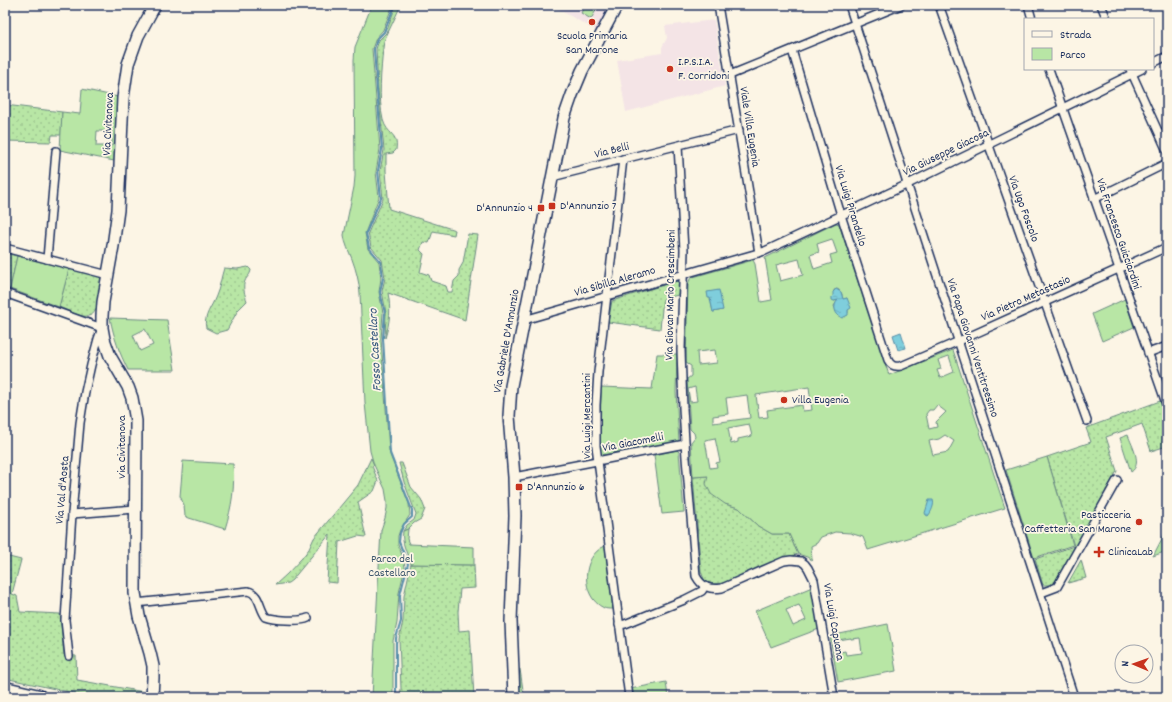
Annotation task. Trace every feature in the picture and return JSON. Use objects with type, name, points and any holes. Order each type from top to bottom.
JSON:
[{"type":"highway","points":[[5,689],[38,697]]},
{"type":"main road","name":"Via Civitanova","points":[[152,697],[153,666],[136,603],[134,580],[136,421],[128,387],[110,356],[102,328],[103,302],[118,210],[123,98],[128,64],[138,36],[156,5]]},
{"type":"main road","name":"Via Gabriele D'Annunzio","points":[[514,697],[511,642],[515,516],[514,477],[509,429],[511,386],[560,132],[572,95],[589,58],[617,5]]},
{"type":"street","name":"Viale Villa Eugenia","points":[[718,5],[759,253]]},
{"type":"street","name":"Via Papa Giovanni Ventitreesimo","points":[[849,5],[1074,697]]},
{"type":"street","points":[[730,75],[902,5]]},
{"type":"street","name":"Via Ugo Foscolo","points":[[939,5],[1087,421]]},
{"type":"street","points":[[1028,5],[1032,18]]},
{"type":"street","points":[[1101,5],[1107,18]]},
{"type":"street","name":"Via Luigi Pirandello","points":[[792,50],[840,215],[888,360],[890,364],[894,366]]},
{"type":"street","points":[[1154,62],[1167,56]]},
{"type":"street","name":"Via Francesco Guicciardini","points":[[1049,70],[1167,406]]},
{"type":"street","points":[[1131,72],[1167,151]]},
{"type":"street","name":"Via Giuseppe Giacosa","points":[[759,253],[908,184],[1062,108],[1131,72]]},
{"type":"street","name":"Via Belli","points":[[552,177],[739,130]]},
{"type":"street","name":"Via Giovan Mario Crescimbeni","points":[[678,146],[684,250],[681,371],[685,444]]},
{"type":"street","points":[[47,259],[56,151]]},
{"type":"street","name":"Via Luigi Mercantini","points":[[623,160],[597,390],[596,439],[629,697]]},
{"type":"street","points":[[1094,199],[1167,163]]},
{"type":"street","name":"Via Pietro Metastasio","points":[[894,366],[901,366],[959,341],[1167,247]]},
{"type":"street","points":[[5,248],[108,275]]},
{"type":"street","name":"Via Sibilla Aleramo","points":[[524,320],[759,253]]},
{"type":"street","points":[[5,293],[102,328]]},
{"type":"street","name":"Via Val d'Aosta","points":[[69,656],[65,620],[80,423],[85,392],[95,349],[102,328]]},
{"type":"street","points":[[1148,353],[1167,346]]},
{"type":"street","points":[[619,625],[625,624],[684,600],[702,591],[705,586],[698,580],[695,569],[685,444]]},
{"type":"street","name":"Via Giacomelli","points":[[514,477],[685,444]]},
{"type":"street","points":[[1041,593],[1057,587],[1117,480]]},
{"type":"street","points":[[72,514],[135,509]]},
{"type":"street","name":"Via Luigi Capuana","points":[[705,586],[722,588],[784,561],[801,561],[812,573],[814,580],[834,697]]},
{"type":"street","points":[[136,603],[248,591],[256,596],[261,610],[266,617],[305,620],[308,618]]},
{"type":"shaded area","name":"Scuola Primaria San Marone","points":[[551,5],[611,5],[597,31]]},
{"type":"shaded area","name":"I.P.S.I.A. F. Corridoni","points":[[714,20],[725,86],[626,112],[617,60],[662,53],[662,47],[667,38],[665,26]]},
{"type":"green space","name":"Parco del Castellaro","points":[[372,5],[393,5],[383,30],[376,38],[372,49],[380,149],[376,172],[379,197],[365,233],[368,249],[379,262],[381,278],[379,292],[383,313],[381,339],[389,450],[409,504],[410,515],[400,530],[398,536],[398,545],[404,560],[405,568],[399,593],[397,623],[393,641],[393,697],[372,697],[381,530],[385,518],[387,501],[385,489],[374,465],[370,451],[365,403],[360,289],[356,271],[344,235],[355,176],[355,47]]},
{"type":"green space","points":[[396,5],[401,5],[384,41],[380,84],[381,112],[383,120],[387,129],[396,140],[396,150],[393,153],[386,154],[389,209],[455,230],[454,235],[433,231],[429,243],[423,242],[420,250],[424,254],[420,272],[429,275],[431,281],[446,286],[448,292],[452,292],[454,281],[459,276],[459,270],[463,263],[468,234],[478,235],[465,320],[388,293],[390,316],[385,338],[386,313],[382,291],[385,278],[382,260],[371,247],[368,233],[383,199],[380,171],[384,150],[378,90],[376,49],[379,40],[386,33]]},
{"type":"green space","points":[[585,5],[599,5],[591,19],[581,13]]},
{"type":"green space","points":[[82,89],[118,97],[114,161],[60,150],[62,112],[80,114]],"holes":[[[97,131],[112,131],[112,146],[96,146]]]},
{"type":"green space","points":[[5,105],[62,112],[61,135],[52,135],[51,142],[5,141]]},
{"type":"green space","points":[[836,223],[839,224],[889,375],[953,350],[1005,508],[868,550],[863,537],[850,533],[835,532],[821,537],[817,543],[811,546],[812,560],[798,554],[789,534],[772,534],[758,526],[739,508],[725,504],[711,494],[706,484],[708,476],[693,477],[691,442],[695,437],[694,433],[690,429],[687,379],[691,376],[691,366],[686,363],[688,284],[690,279],[693,277],[753,260],[755,264],[761,302],[772,300],[765,258]],"holes":[[[832,239],[837,253],[830,255],[832,263],[814,269],[810,255],[819,252],[817,244]],[[799,259],[803,275],[780,281],[776,265]],[[834,290],[839,290],[842,294],[842,299],[847,298],[848,313],[838,316],[834,306],[838,300],[834,301],[832,297],[834,296]],[[710,298],[723,310],[713,312]],[[715,350],[717,363],[698,365],[697,352]],[[949,356],[954,372],[940,378],[937,370],[941,369],[938,360]],[[695,387],[697,401],[690,402],[688,389]],[[809,387],[812,410],[803,411],[802,405],[767,410],[768,417],[759,418],[756,395]],[[747,395],[750,418],[713,423],[713,416],[728,414],[726,398]],[[937,405],[946,412],[936,422],[937,427],[929,429],[926,414],[929,410],[933,410]],[[749,424],[752,436],[738,439],[738,442],[731,444],[728,428]],[[945,435],[954,441],[948,452],[933,455],[929,441],[939,439]],[[715,438],[720,462],[716,463],[717,467],[710,468],[705,440]]]},
{"type":"green space","points":[[5,253],[17,256],[10,289],[5,288]]},
{"type":"green space","points":[[17,256],[69,269],[59,307],[10,289]]},
{"type":"green space","points":[[248,267],[251,270],[244,286],[247,301],[238,310],[227,330],[216,333],[206,328],[206,319],[217,293],[224,268],[237,269]]},
{"type":"green space","points":[[69,269],[91,273],[99,277],[102,281],[98,306],[90,315],[79,315],[59,307]]},
{"type":"green space","points":[[676,281],[679,283],[678,295],[663,299],[660,329],[608,322],[612,301]]},
{"type":"green space","points":[[1125,299],[1134,327],[1102,341],[1092,314]]},
{"type":"green space","points":[[110,318],[167,320],[175,370],[128,370],[117,345]],"holes":[[[145,329],[153,345],[140,351],[133,335]]]},
{"type":"green space","points":[[657,354],[677,354],[676,392],[679,442],[602,455],[600,454],[601,387],[652,389]]},
{"type":"green space","points":[[1160,401],[1163,410],[1167,409],[1167,446],[1151,451],[1142,424],[1106,437],[1117,471],[1055,583],[1043,585],[1035,559],[1074,546],[1047,457],[1091,442],[1086,428]]},
{"type":"green space","points":[[1128,435],[1136,455],[1136,464],[1131,472],[1120,438]]},
{"type":"green space","points":[[677,450],[679,452],[684,512],[662,514],[654,455]]},
{"type":"green space","points":[[1047,457],[1073,545],[1034,558],[1006,470]]},
{"type":"green space","points":[[371,458],[374,465],[372,466],[378,481],[374,491],[358,502],[366,537],[358,536],[339,542],[337,583],[327,582],[330,534],[292,580],[288,583],[275,585],[302,558],[309,549],[314,538],[358,485]]},
{"type":"green space","points":[[183,461],[233,464],[234,481],[225,529],[185,516],[184,505],[180,496]]},
{"type":"green space","points":[[399,463],[402,463],[411,487],[421,499],[425,509],[421,519],[403,531],[407,525],[414,520],[416,514],[404,482]]},
{"type":"green space","points":[[708,476],[725,504],[739,508],[758,526],[772,534],[789,534],[798,554],[762,566],[724,583],[713,584],[705,581],[701,572],[693,477]]},
{"type":"green space","points":[[408,529],[407,539],[409,544],[474,547],[474,565],[411,564],[403,540],[403,531]]},
{"type":"green space","points":[[1167,529],[1167,551],[1153,556]]},
{"type":"green space","points":[[605,546],[613,609],[605,608],[596,603],[587,586],[586,577],[591,558],[597,551]]},
{"type":"green space","points":[[5,556],[21,560],[12,594],[17,596],[20,612],[60,614],[64,655],[76,656],[77,680],[144,692],[142,697],[92,697],[5,677]]},
{"type":"green space","points":[[1081,560],[1086,578],[1068,583]]},
{"type":"green space","points":[[411,564],[474,565],[475,588],[460,589],[458,612],[459,631],[470,630],[474,697],[400,697],[399,639],[403,621],[404,596]]},
{"type":"green space","points":[[812,587],[819,629],[771,647],[755,611]],"holes":[[[799,605],[806,620],[793,626],[786,610]]]},
{"type":"green space","points":[[888,624],[896,671],[838,682],[830,636]],"holes":[[[860,638],[862,653],[846,655],[845,651],[840,652],[838,640]]]},
{"type":"green space","points":[[520,669],[524,697],[518,697],[517,670]]},
{"type":"green space","points":[[666,682],[668,697],[631,697],[630,689]]},
{"type":"green space","points":[[188,694],[207,697],[158,697],[159,696]]},
{"type":"water","points":[[836,289],[841,292],[843,299],[847,298],[851,308],[848,310],[848,315],[842,318],[836,313],[835,310],[835,305],[838,300],[832,300],[833,292]]},
{"type":"water","points":[[719,290],[723,310],[713,312],[707,292]]},
{"type":"water","points":[[901,332],[906,348],[898,350],[893,335]]},
{"type":"water","points":[[929,500],[933,500],[933,504],[928,516],[925,513]]},
{"type":"waterway","name":"Fosso Castellaro","points":[[395,5],[384,32],[377,39],[374,49],[382,149],[378,171],[381,198],[366,233],[369,248],[381,262],[383,278],[380,292],[385,313],[383,338],[390,453],[412,510],[412,517],[404,524],[400,533],[399,542],[408,564],[400,595],[401,621],[396,638],[396,697]]},
{"type":"place","name":"Scuola Primaria San Marone","points":[[592,22]]},
{"type":"place","name":"I.P.S.I.A. F. Corridoni","points":[[670,69]]},
{"type":"place","name":"D'Annunzio 7","points":[[552,206]]},
{"type":"place","name":"D'Annunzio 4","points":[[541,208]]},
{"type":"place","name":"Villa Eugenia","points":[[784,400]]},
{"type":"place","name":"D'Annunzio 6","points":[[519,487]]},
{"type":"place","name":"Pasticceria Caffetteria San Marone","points":[[1139,522]]},
{"type":"place","name":"ClinicaLab","points":[[1099,552]]}]
